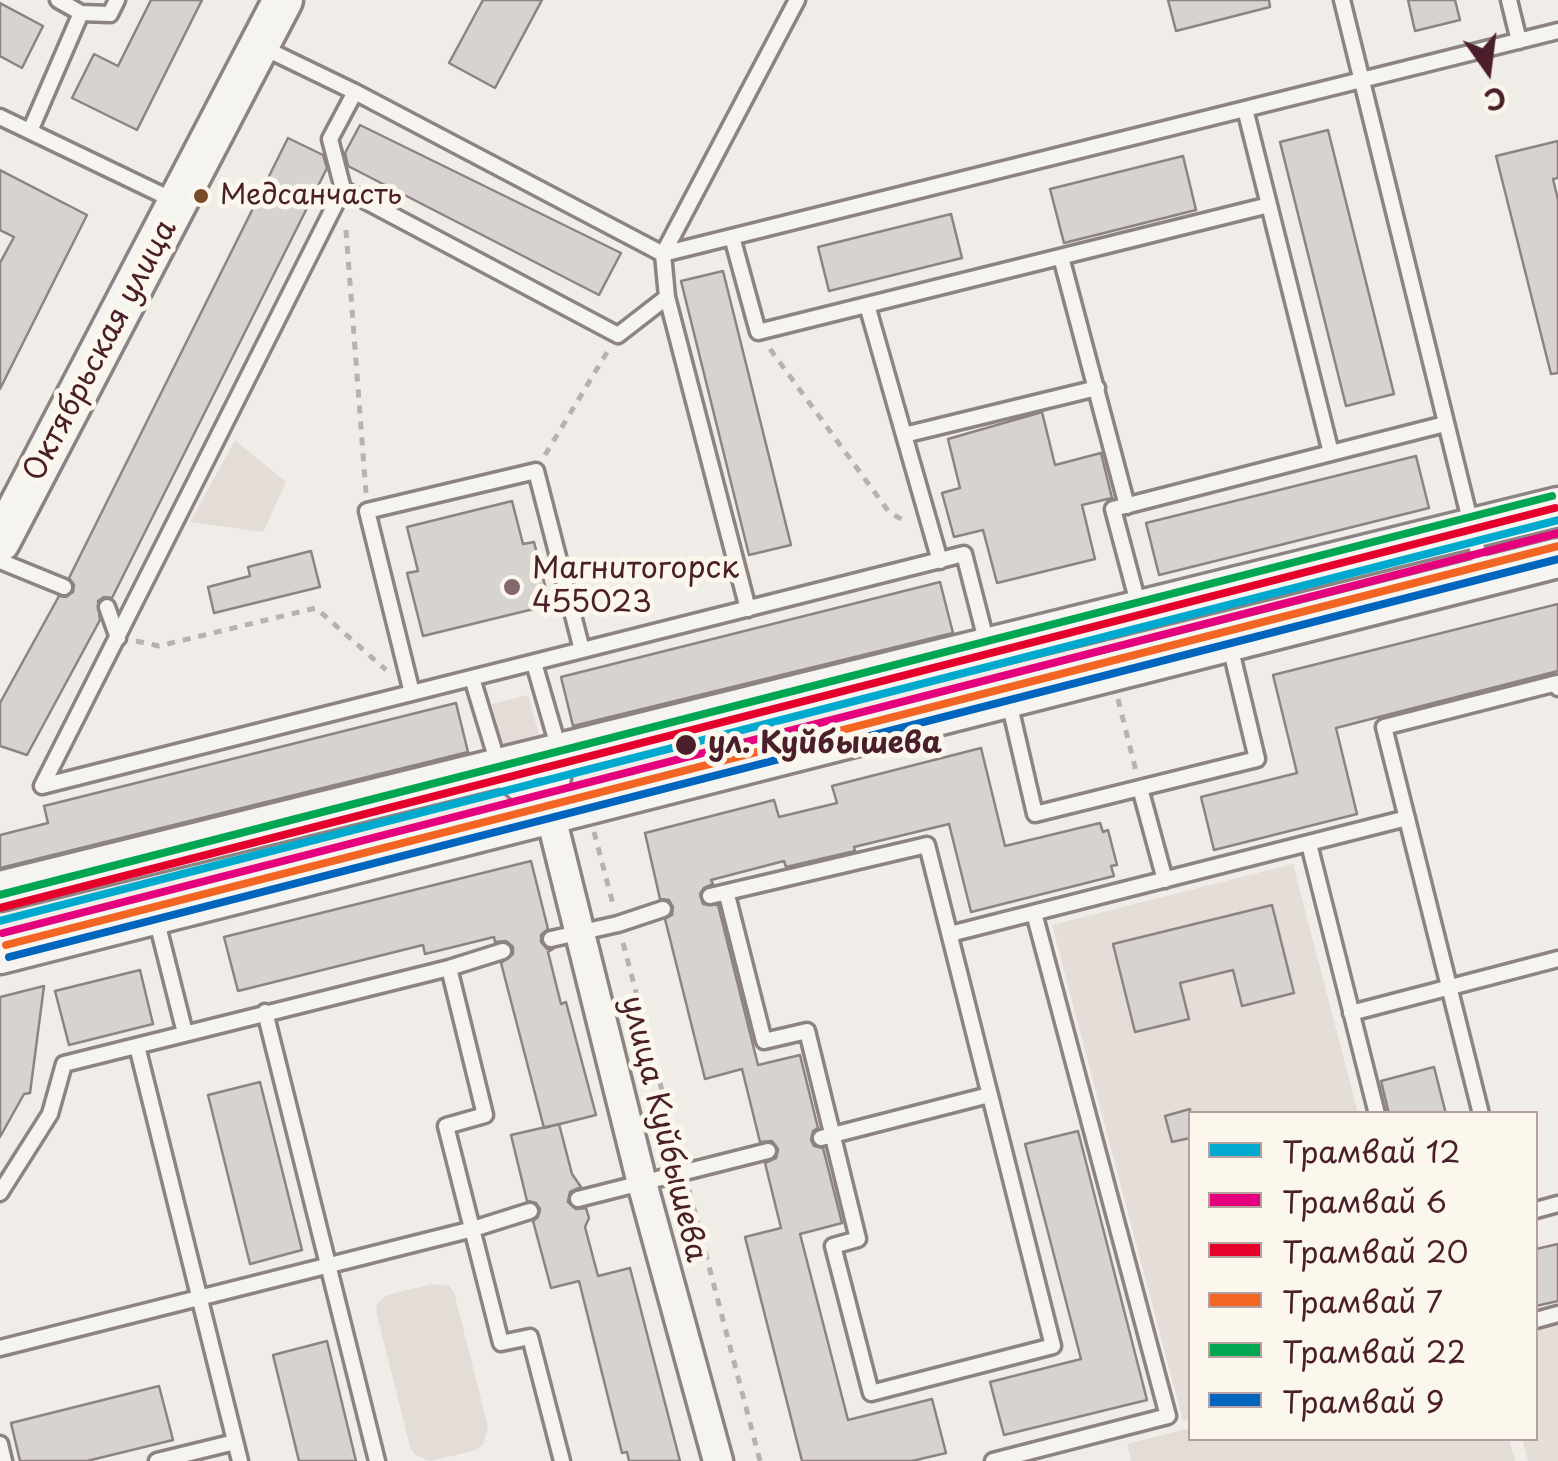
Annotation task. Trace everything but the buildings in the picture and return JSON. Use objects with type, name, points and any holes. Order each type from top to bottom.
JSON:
[{"type":"main road","name":"Октябрьская улица","points":[[4,524],[180,203],[283,0]]},
{"type":"main road","points":[[0,891],[166,840],[499,768],[1558,507]]},
{"type":"main road","points":[[0,954],[1558,558]]},
{"type":"street","name":"улица Куйбышева","points":[[560,753],[550,813],[642,1183],[718,1461]]},
{"type":"street","points":[[499,768],[550,813]]},
{"type":"lane","points":[[58,0],[81,13],[110,14],[117,0]]},
{"type":"lane","points":[[748,609],[667,297],[663,254],[797,0]]},
{"type":"lane","points":[[1342,0],[1484,577]]},
{"type":"lane","points":[[1509,0],[1519,41]]},
{"type":"lane","points":[[30,131],[81,13]]},
{"type":"lane","points":[[260,46],[663,254],[1558,32]]},
{"type":"lane","points":[[355,92],[330,139],[343,189],[42,786],[964,554],[988,647]]},
{"type":"lane","points":[[1246,109],[1331,454]]},
{"type":"lane","points":[[0,117],[180,203]]},
{"type":"lane","points":[[343,189],[618,334],[667,297]]},
{"type":"lane","points":[[732,237],[758,332],[1269,205]]},
{"type":"lane","points":[[1062,257],[1126,506]]},
{"type":"lane","points":[[867,305],[940,561]]},
{"type":"lane","points":[[904,435],[1097,388]]},
{"type":"lane","points":[[1140,610],[1112,509],[1445,424]]},
{"type":"lane","points":[[412,693],[367,511],[536,471],[582,650]]},
{"type":"lane","points":[[0,560],[64,587]]},
{"type":"lane","points":[[108,607],[118,638]]},
{"type":"lane","points":[[1008,698],[1035,814],[1140,788],[1257,758],[1228,642]]},
{"type":"lane","points":[[534,663],[560,753]]},
{"type":"lane","points":[[472,678],[499,768]]},
{"type":"lane","points":[[1479,1111],[1384,728],[1558,685]]},
{"type":"lane","points":[[146,760],[151,779]]},
{"type":"lane","points":[[1140,788],[1165,880]]},
{"type":"lane","points":[[950,934],[1407,818]]},
{"type":"lane","points":[[1309,844],[1375,1111]]},
{"type":"lane","points":[[710,896],[927,845],[1053,1346],[871,1393],[833,1246],[858,1240],[827,1136],[807,1031],[764,1041],[727,895]]},
{"type":"lane","points":[[550,939],[663,909]]},
{"type":"lane","points":[[993,1461],[1168,1416],[1034,913]]},
{"type":"lane","points":[[156,914],[185,1033]]},
{"type":"lane","points":[[0,1193],[50,1114],[64,1064],[449,968],[503,951]]},
{"type":"lane","points":[[1351,1013],[1558,959]]},
{"type":"lane","points":[[449,968],[486,1115],[446,1126],[501,1343],[530,1336],[562,1461]]},
{"type":"lane","points":[[265,1012],[377,1461]]},
{"type":"lane","points":[[136,1046],[240,1461]]},
{"type":"lane","points":[[827,1136],[989,1096]]},
{"type":"lane","points":[[578,1199],[768,1151]]},
{"type":"lane","points":[[0,1348],[473,1229],[530,1211]]},
{"type":"lane","points":[[157,1461],[235,1442]]},
{"type":"lane","points":[[0,1444],[4,1461]]},
{"type":"path","points":[[343,189],[367,511]]},
{"type":"path","points":[[758,332],[889,512],[932,536]]},
{"type":"path","points":[[536,471],[618,334]]},
{"type":"path","points":[[159,646],[316,608],[412,693]]},
{"type":"path","points":[[586,805],[760,1461]]},
{"type":"shaded area","points":[[235,440],[286,482],[263,532],[190,522]]},
{"type":"shaded area","points":[[528,695],[539,735],[503,744],[492,704]]},
{"type":"shaded area","points":[[1293,864],[1357,1111],[1188,1111],[1188,1420],[1183,1421],[1052,925]]},
{"type":"shaded area","points":[[432,1284],[449,1286],[454,1292],[488,1427],[483,1445],[473,1451],[430,1461],[415,1455],[410,1447],[376,1312],[377,1304],[387,1295]]},
{"type":"shaded area","points":[[1558,1325],[1558,1461],[1528,1461],[1523,1441],[1538,1441],[1538,1330]]},
{"type":"shaded area","points":[[1188,1429],[1188,1441],[1510,1441],[1515,1461],[1131,1461],[1127,1444]]},
{"type":"tram line","name":"22","points":[[0,895],[1552,496]]},
{"type":"tram line","name":"20","points":[[0,908],[1555,508]]},
{"type":"tram line","name":"12","points":[[0,921],[1558,520]]},
{"type":"tram line","name":"6","points":[[3,933],[1558,533]]},
{"type":"tram line","name":"7","points":[[6,945],[1558,546]]},
{"type":"tram line","name":"9","points":[[9,957],[1558,559]]},
{"type":"place","name":"Медсанчасть","points":[[201,196]]},
{"type":"place","name":"Магнитогорск 455023","points":[[512,587]]},
{"type":"place","name":"ул. Куйбышева","points":[[686,745]]}]
